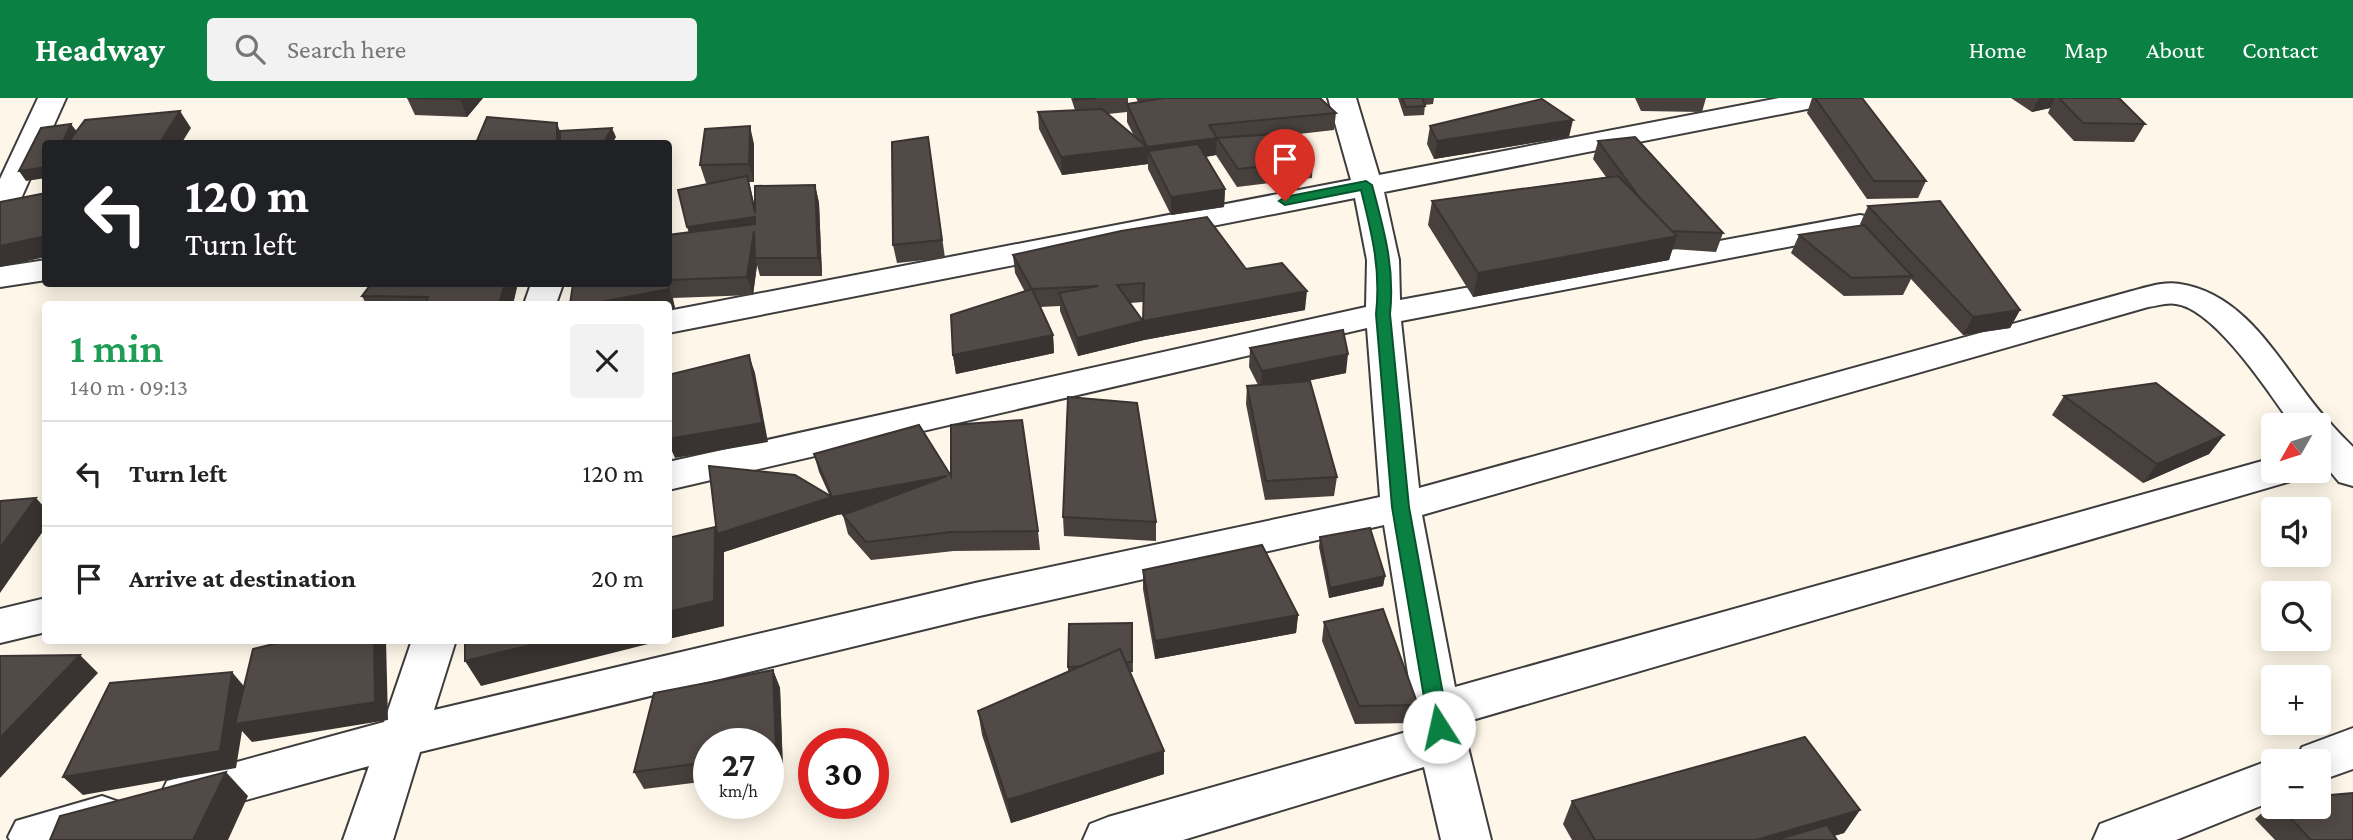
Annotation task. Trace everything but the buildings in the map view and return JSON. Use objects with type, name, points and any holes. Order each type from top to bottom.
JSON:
[{"type":"street","points":[[0,212],[52,98]]},
{"type":"street","points":[[1342,98],[1380,242],[1386,284],[1383,314],[1401,507],[1439,727],[1466,840]]},
{"type":"street","points":[[672,321],[1822,98]]},
{"type":"street","points":[[672,475],[1383,314],[1860,224]]},
{"type":"street","points":[[0,277],[42,272]]},
{"type":"street","points":[[33,837],[401,737],[975,600],[1401,507],[2144,298],[2180,293],[2210,305],[2228,320],[2302,413]]},
{"type":"street","points":[[1108,840],[1439,727],[2261,476]]},
{"type":"street","points":[[0,626],[42,616]]},
{"type":"street","points":[[368,840],[432,644]]},
{"type":"street","points":[[2331,756],[2353,748]]},
{"type":"street","points":[[2118,840],[2261,785]]},
{"type":"route","points":[[1285,201],[1366,185],[1380,242],[1386,284],[1383,314],[1401,507],[1439,727]]}]
